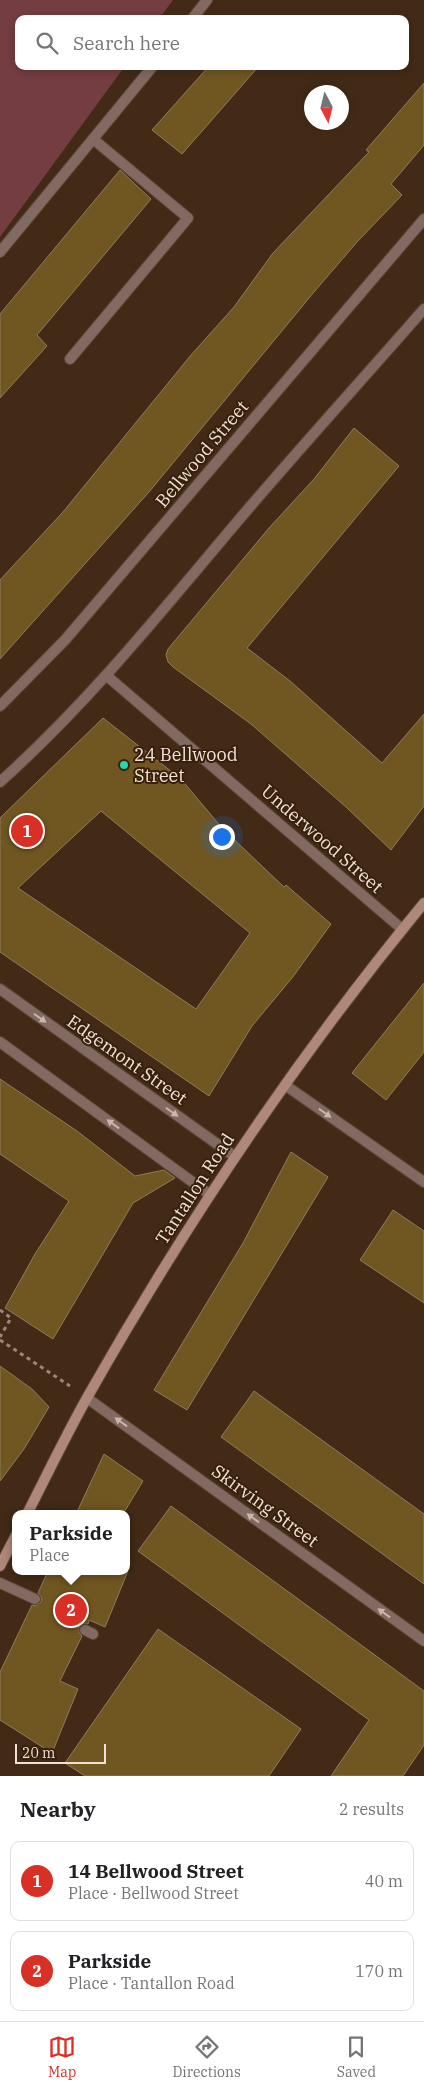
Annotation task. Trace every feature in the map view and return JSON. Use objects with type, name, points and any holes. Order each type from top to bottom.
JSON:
[{"type":"street","points":[[195,15],[207,0]]},
{"type":"street","points":[[0,252],[150,70]]},
{"type":"street","points":[[70,359],[188,218],[93,139]]},
{"type":"street","name":"Bellwood Street","points":[[0,706],[65,640],[424,219]]},
{"type":"street","points":[[0,782],[74,712],[107,676],[239,520],[424,309]]},
{"type":"street","name":"Underwood Street","points":[[107,676],[402,929]]},
{"type":"street","name":"Tantallon Road","points":[[29,1510],[87,1398],[209,1194],[330,1020],[424,903]]},
{"type":"street","name":"Edgemont Street","points":[[0,989],[234,1156]]},
{"type":"street","points":[[0,1042],[209,1194]]},
{"type":"street","points":[[285,1085],[424,1182]]},
{"type":"street","name":"Skirving Street","points":[[87,1398],[424,1641]]},
{"type":"street","points":[[0,1566],[12,1543]]},
{"type":"street","points":[[0,1583],[35,1599]]},
{"type":"path","points":[[0,1310],[11,1318],[0,1338],[87,1398]]},
{"type":"shaded area","points":[[0,0],[173,0],[162,15],[15,15],[15,70],[122,70],[0,237]]},
{"type":"building","points":[[205,70],[256,70],[182,154],[152,130]]},
{"type":"building","points":[[424,83],[424,145],[391,184],[402,195],[357,242],[314,292],[149,492],[0,659],[0,580],[63,512],[191,355],[234,307],[273,253],[369,152],[366,150]]},
{"type":"building","points":[[120,170],[151,199],[37,335],[47,346],[0,398],[0,314]]},
{"type":"building","points":[[354,428],[399,466],[247,648],[290,681],[382,763],[424,714],[424,806],[391,850],[346,807],[251,724],[173,667],[168,662],[166,655],[168,649],[269,528],[314,479]]},
{"type":"building","points":[[103,718],[181,779],[222,828],[284,887],[286,885],[331,924],[292,978],[252,1026],[209,1096],[0,952],[0,818]],"holes":[[[101,811],[250,933],[196,1009],[18,888]]]},
{"type":"building","points":[[424,983],[424,1052],[386,1100],[352,1073]]},
{"type":"building","points":[[0,1079],[77,1131],[135,1176],[164,1170],[175,1178],[133,1203],[53,1339],[5,1308],[35,1254],[69,1201],[0,1154]]},
{"type":"building","points":[[291,1152],[328,1177],[187,1410],[154,1390],[243,1243]]},
{"type":"building","points":[[393,1210],[424,1231],[424,1303],[360,1260]]},
{"type":"building","points":[[0,1366],[32,1389],[49,1407],[24,1449],[0,1481]]},
{"type":"building","points":[[254,1391],[424,1514],[424,1584],[221,1437]]},
{"type":"building","points":[[104,1454],[143,1481],[125,1510],[78,1510]]},
{"type":"building","points":[[171,1506],[424,1691],[424,1745],[403,1776],[331,1776],[369,1720],[138,1551]]},
{"type":"building","points":[[46,1575],[126,1575],[105,1627],[89,1620],[88,1624],[82,1624],[79,1627],[79,1633],[82,1636],[60,1681],[78,1689],[52,1753],[0,1720],[0,1672],[32,1605],[36,1606],[41,1602],[42,1598],[38,1593]]},
{"type":"building","points":[[158,1629],[301,1729],[269,1776],[85,1776],[65,1763]]},
{"type":"place","name":"24 Bellwood Street","points":[[124,765]]},
{"type":"place","name":"14 Bellwood Street","points":[[27,831]]},
{"type":"place","name":"Parkside","points":[[71,1610]]}]
